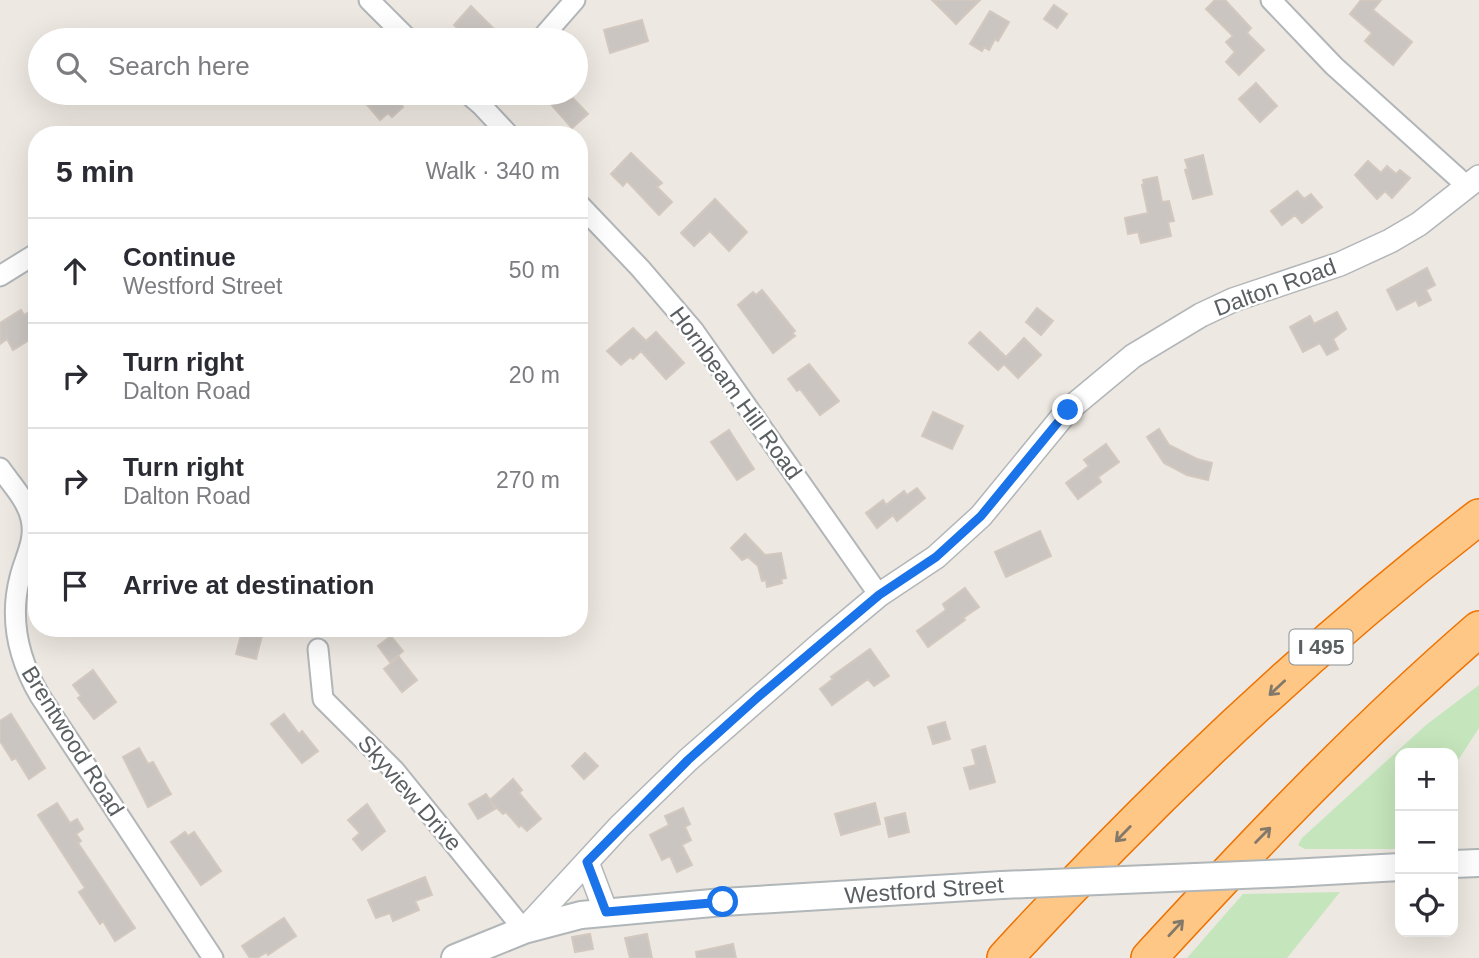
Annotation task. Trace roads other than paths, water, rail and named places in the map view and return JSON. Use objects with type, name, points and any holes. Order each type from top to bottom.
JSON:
[{"type":"highway","points":[[1326,642],[1431,538],[1479,497]]},
{"type":"highway","name":"I 495","points":[[1005,958],[1171,785],[1326,642],[1479,517]]},
{"type":"highway","points":[[1149,958],[1240,858],[1359,739],[1479,629]]},
{"type":"highway","points":[[1359,739],[1479,650]]},
{"type":"main road","points":[[1458,864],[1479,863]]},
{"type":"main road","name":"Westford Street","points":[[455,958],[524,930],[581,915],[606,912],[1002,885],[1395,867]]},
{"type":"street","points":[[369,0],[397,28]]},
{"type":"street","points":[[550,28],[575,0]]},
{"type":"street","points":[[1271,0],[1334,66],[1474,182]]},
{"type":"street","points":[[486,105],[502,126]]},
{"type":"street","name":"Dalton Road","points":[[524,930],[688,760],[879,595],[936,557],[981,516],[1068,410],[1133,356],[1201,315],[1233,300],[1340,264],[1390,241],[1419,224],[1474,182]]},
{"type":"street","name":"Hornbeam Hill Road","points":[[588,213],[694,331],[879,595]]},
{"type":"street","points":[[0,276],[28,259]]},
{"type":"street","name":"Brentwood Road","points":[[0,468],[28,509]]},
{"type":"street","name":"Brentwood Road","points":[[28,553],[15,606],[18,639],[27,671],[48,708],[213,958]]},
{"type":"street","name":"Skyview Drive","points":[[318,649],[323,699],[395,771],[524,930]]},
{"type":"street","points":[[587,862],[606,912]]}]
